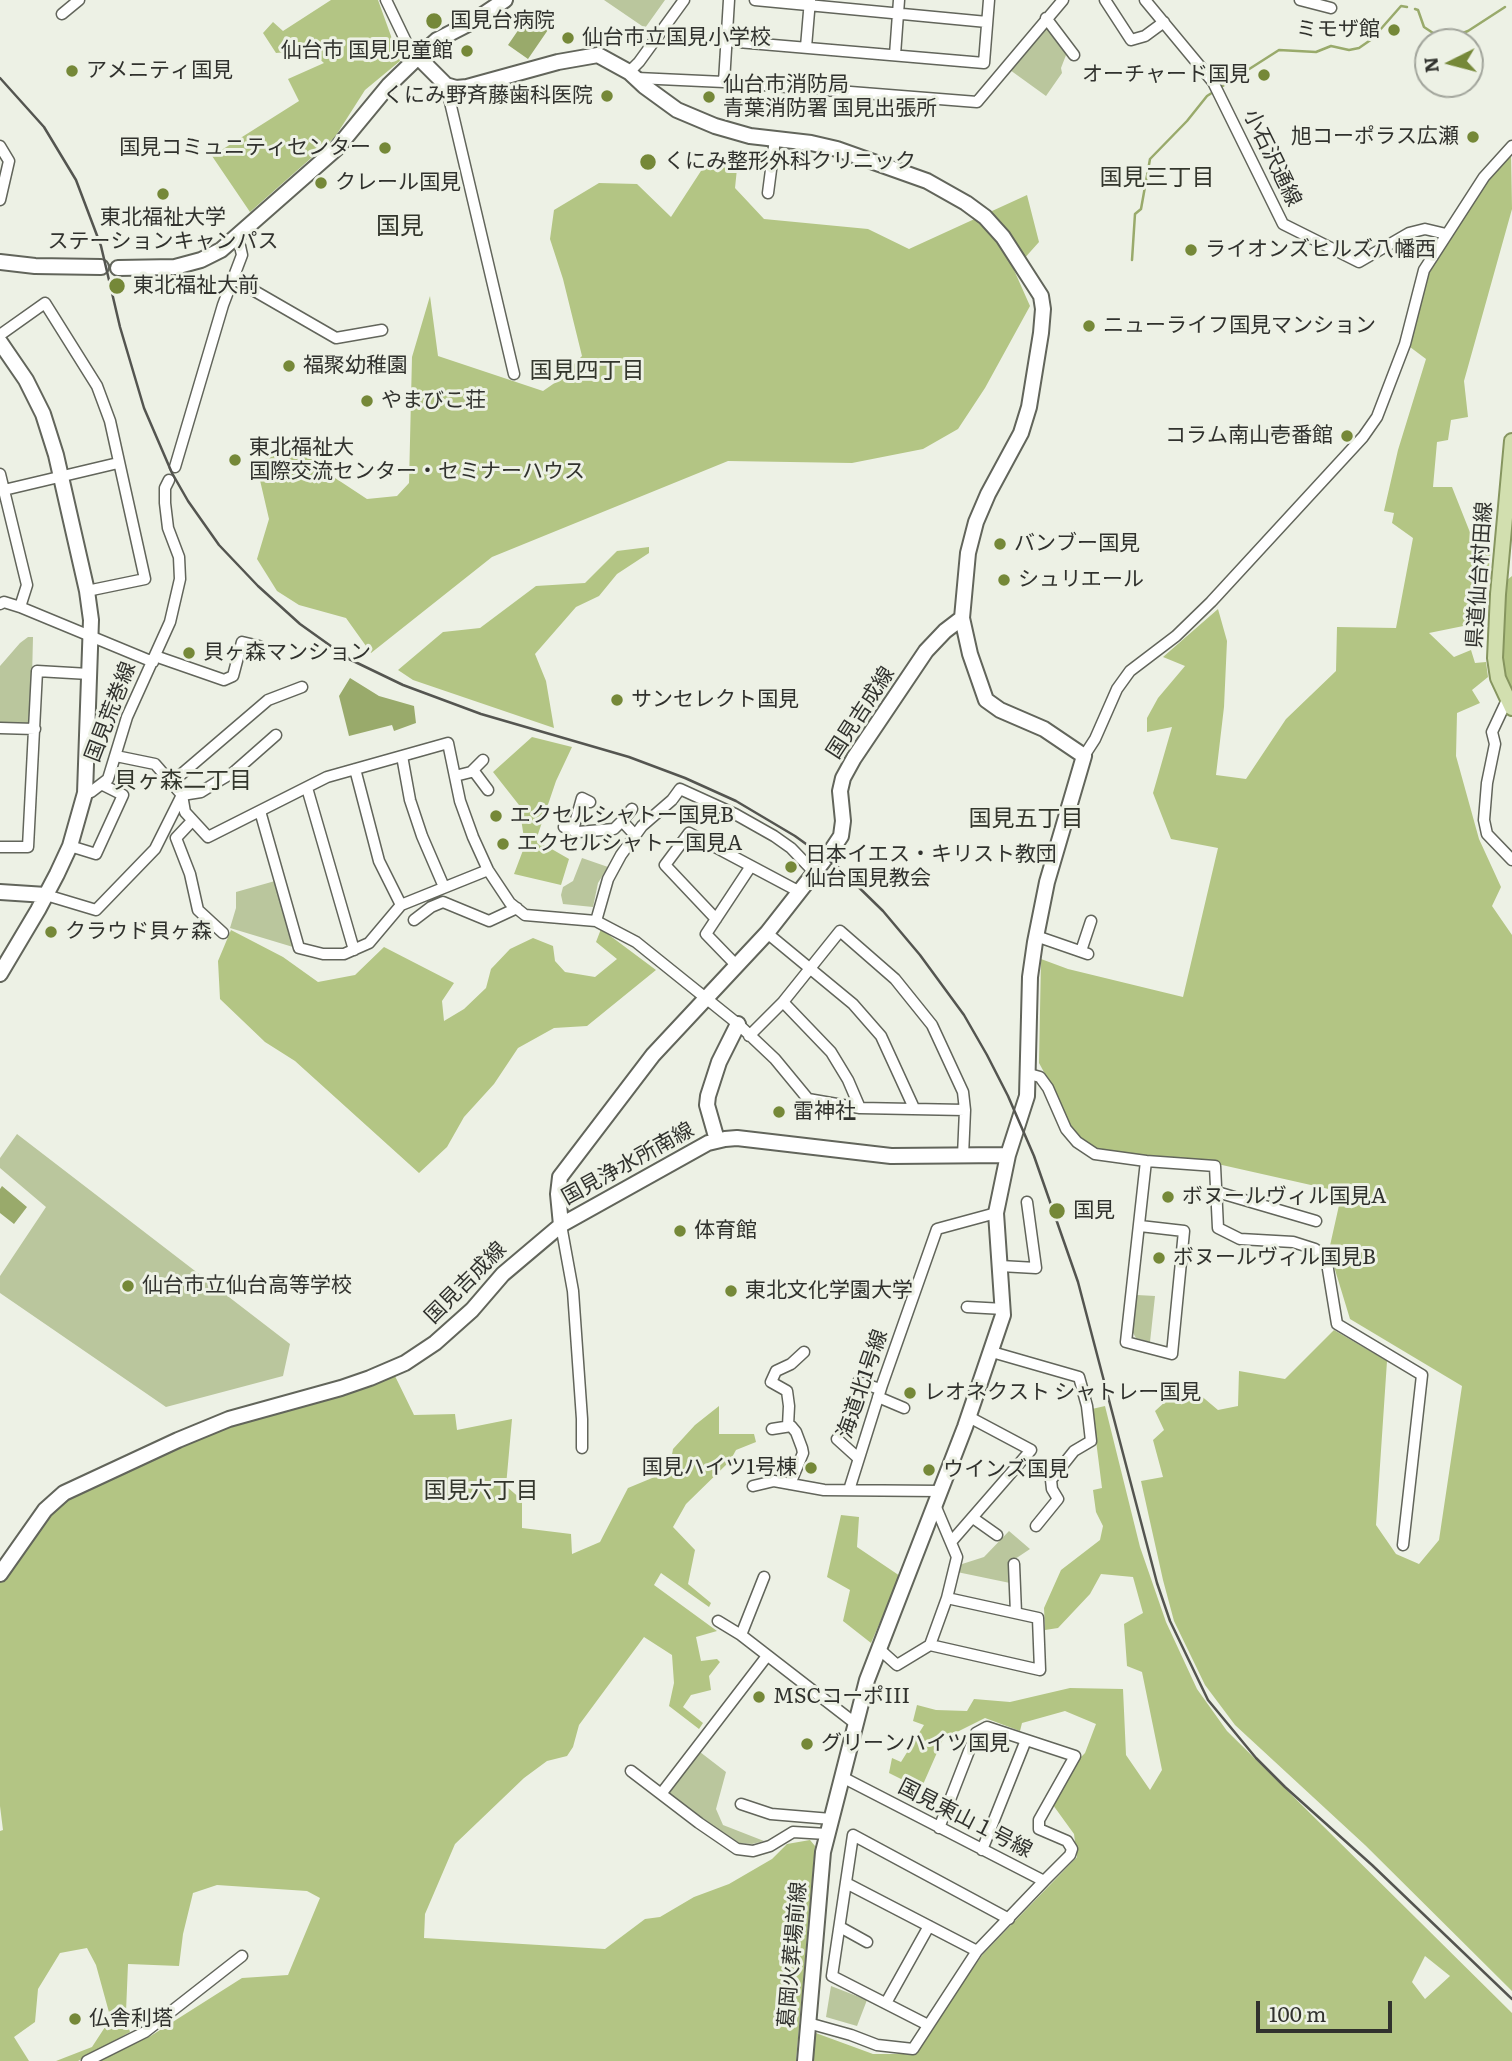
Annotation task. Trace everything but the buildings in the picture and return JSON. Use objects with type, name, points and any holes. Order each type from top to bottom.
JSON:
[{"type":"main road","name":"県道仙台村田線","points":[[1509,704],[1498,678],[1495,658],[1512,441]]},
{"type":"street","points":[[62,14],[79,0]]},
{"type":"street","points":[[386,0],[411,52],[446,85],[467,87],[588,55],[598,55],[633,75],[677,110],[715,126],[750,136],[837,149],[927,181],[985,217],[1003,237],[1041,296],[1043,309],[1029,407],[1021,433],[976,522],[968,553],[962,618],[970,654],[986,700],[1000,710],[1044,729],[1084,756]]},
{"type":"street","points":[[118,268],[163,268],[188,264],[215,254],[337,148],[389,85],[437,40],[505,0]]},
{"type":"street","points":[[633,75],[639,62],[684,0]]},
{"type":"street","points":[[724,82],[729,0]]},
{"type":"street","points":[[755,0],[810,3],[987,22]]},
{"type":"street","points":[[895,55],[899,0]]},
{"type":"street","points":[[726,41],[984,63],[989,0]]},
{"type":"street","points":[[633,75],[977,102],[1063,0]]},
{"type":"street","points":[[1105,0],[1131,40],[1145,36],[1164,22],[1145,0]]},
{"type":"street","points":[[1300,0],[1331,8]]},
{"type":"street","points":[[806,47],[810,3]]},
{"type":"street","points":[[1046,19],[1074,55]]},
{"type":"street","name":"小石沢通線","points":[[1164,22],[1213,82],[1283,224],[1360,262],[1409,233],[1425,229],[1446,234]]},
{"type":"street","points":[[446,85],[513,374]]},
{"type":"street","points":[[768,193],[775,139]]},
{"type":"street","points":[[0,146],[9,161],[0,200]]},
{"type":"street","points":[[967,1307],[1004,1309],[996,1213],[1007,1155],[1027,1096],[1030,977],[1047,882],[1084,756],[1095,739],[1116,689],[1130,671],[1176,636],[1211,602],[1363,437],[1377,417],[1405,344],[1424,270],[1491,168],[1512,146]]},
{"type":"street","points":[[175,467],[232,278],[242,255],[235,239]]},
{"type":"street","points":[[0,262],[35,266],[100,267]]},
{"type":"street","points":[[232,278],[336,338],[382,330]]},
{"type":"street","points":[[0,335],[45,303],[97,386],[110,421],[145,579],[88,591]]},
{"type":"street","points":[[0,342],[35,395],[50,435],[88,591],[91,636],[85,793],[70,846],[46,895],[0,974]]},
{"type":"street","points":[[4,490],[118,463]]},
{"type":"street","points":[[0,474],[27,585],[20,607]]},
{"type":"street","name":"国見荒巻線","points":[[85,793],[103,785],[108,779],[127,717],[170,622],[180,579],[180,557],[168,528],[164,503],[165,488],[169,480]]},
{"type":"street","points":[[0,604],[4,602],[20,607],[154,659],[224,680],[233,676],[242,642],[259,646]]},
{"type":"street","name":"国見吉成線","points":[[0,1574],[45,1510],[64,1493],[177,1440],[229,1419],[341,1388],[405,1363],[435,1343],[472,1310],[503,1274],[561,1225],[558,1195],[560,1177],[653,1055],[766,933],[829,854],[841,835],[843,821],[840,791],[854,758],[926,651],[962,618]]},
{"type":"street","points":[[0,847],[28,848],[37,671],[89,674]]},
{"type":"street","points":[[171,783],[268,700],[302,687]]},
{"type":"street","points":[[1509,704],[1492,732],[1494,744],[1487,783],[1485,820],[1486,834],[1512,860]]},
{"type":"street","points":[[0,728],[35,729]]},
{"type":"street","points":[[182,795],[201,792],[234,772],[275,734]]},
{"type":"street","points":[[116,756],[155,764],[182,795],[185,813],[208,837],[327,777],[448,743],[460,801],[488,870],[510,903],[526,915],[596,921],[636,942],[738,1024],[775,1059],[808,1099],[860,1108],[965,1110]]},
{"type":"street","points":[[402,756],[410,800],[444,887]]},
{"type":"street","points":[[455,776],[471,772],[483,760]]},
{"type":"street","points":[[355,769],[379,861],[401,905]]},
{"type":"street","points":[[473,770],[488,790]]},
{"type":"street","points":[[70,846],[96,854],[123,795],[103,785]]},
{"type":"street","points":[[307,788],[354,950]]},
{"type":"street","points":[[596,921],[608,879],[635,835],[680,789],[774,835],[814,872]]},
{"type":"street","points":[[0,892],[46,895],[96,910],[155,849],[182,795]]},
{"type":"street","points":[[582,798],[568,828],[578,832],[614,829],[632,809]]},
{"type":"street","points":[[260,811],[299,948],[323,954],[344,954],[354,950],[369,943],[401,905],[488,870]]},
{"type":"street","points":[[192,821],[176,838],[191,874],[198,911],[223,933]]},
{"type":"street","points":[[622,821],[635,835]]},
{"type":"street","points":[[716,919],[665,865],[689,833],[798,891]]},
{"type":"street","points":[[737,966],[706,934],[751,866]]},
{"type":"street","points":[[414,920],[443,902],[489,920],[517,908]]},
{"type":"street","points":[[1036,936],[1084,953],[1091,921]]},
{"type":"street","points":[[749,1036],[783,1002],[840,931],[895,979],[932,1025],[963,1092],[963,1156]]},
{"type":"street","points":[[766,933],[853,1004],[881,1036],[914,1108]]},
{"type":"street","points":[[783,1002],[831,1052],[848,1080],[860,1108]]},
{"type":"street","points":[[717,1140],[707,1105],[708,1096],[719,1062],[738,1024]]},
{"type":"street","points":[[1028,1074],[1040,1077],[1048,1088],[1066,1129],[1077,1142],[1095,1154],[1215,1166],[1218,1228],[1240,1239],[1293,1242],[1315,1249],[1326,1257],[1337,1324],[1422,1375],[1403,1545]]},
{"type":"street","name":"国見浄水所南線","points":[[561,1225],[717,1140],[737,1139],[891,1156],[1007,1155]]},
{"type":"street","points":[[1140,1226],[1184,1231],[1172,1354],[1126,1342],[1146,1161]]},
{"type":"street","points":[[1217,1192],[1316,1221]]},
{"type":"street","points":[[999,1266],[1036,1268],[1027,1202]]},
{"type":"street","name":"海道北1号線","points":[[849,1490],[879,1393],[937,1228],[996,1213]]},
{"type":"street","points":[[561,1225],[573,1291],[582,1448]]},
{"type":"street","name":"葛岡火葬場前線","points":[[805,2061],[823,1852],[867,1680],[969,1417],[1004,1309]]},
{"type":"street","points":[[788,1426],[787,1391],[771,1382],[776,1371],[791,1364],[804,1352]]},
{"type":"street","points":[[992,1352],[1079,1377],[1087,1406],[1091,1441],[1074,1451],[1051,1480],[1052,1489],[1058,1499],[1036,1526]]},
{"type":"street","points":[[858,1382],[904,1408]]},
{"type":"street","points":[[951,1542],[1031,1450],[969,1417]]},
{"type":"street","points":[[772,1429],[788,1426],[796,1432],[803,1453],[790,1484]]},
{"type":"street","points":[[838,1439],[858,1458]]},
{"type":"street","points":[[753,1486],[774,1481],[824,1490],[937,1498],[957,1557],[947,1598],[930,1645],[897,1665],[878,1648]]},
{"type":"street","points":[[973,1518],[997,1535]]},
{"type":"street","points":[[1014,1564],[1016,1613]]},
{"type":"street","points":[[741,1635],[764,1577]]},
{"type":"street","points":[[930,1645],[1040,1670],[1038,1618],[947,1598]]},
{"type":"street","points":[[718,1621],[741,1635],[856,1724]]},
{"type":"street","points":[[661,1794],[767,1656]]},
{"type":"street","points":[[939,1828],[976,1733],[987,1727],[1075,1756],[1040,1819],[1039,1829],[1067,1840],[1072,1849],[1070,1855],[1044,1881]]},
{"type":"street","points":[[982,1850],[1026,1740]]},
{"type":"street","points":[[631,1771],[737,1849],[752,1851],[770,1846],[793,1832],[827,1834]]},
{"type":"street","name":"国見東山１号線","points":[[808,2023],[877,2045],[913,2049],[977,1951],[1044,1881],[842,1777]]},
{"type":"street","points":[[741,1804],[771,1814],[831,1819]]},
{"type":"street","points":[[928,2025],[832,1976],[853,1835],[1009,1919]]},
{"type":"street","points":[[846,1883],[977,1951]]},
{"type":"street","points":[[886,2003],[929,1926]]},
{"type":"street","points":[[840,1927],[867,1942]]},
{"type":"street","points":[[87,2061],[145,2032],[242,1956]]},
{"type":"shaded area","points":[[331,0],[378,0],[400,61],[365,90],[335,137],[250,212],[212,156],[299,101],[288,79],[324,63],[309,50],[276,53],[263,33],[273,22],[283,31]]},
{"type":"shaded area","points":[[604,0],[665,0],[645,28]]},
{"type":"shaded area","points":[[532,10],[552,24],[528,59],[508,45]]},
{"type":"shaded area","points":[[1046,25],[1068,50],[1061,68],[1062,73],[1046,96],[1010,70]]},
{"type":"shaded area","points":[[712,154],[738,159],[735,188],[764,219],[868,229],[909,249],[1027,195],[1039,242],[1014,270],[1030,306],[985,388],[958,429],[923,449],[852,463],[728,461],[492,557],[371,653],[346,618],[299,605],[277,591],[257,559],[269,519],[256,463],[274,455],[303,451],[323,470],[367,499],[397,496],[409,483],[412,357],[430,296],[438,356],[543,391],[582,356],[550,239],[554,210],[599,183],[637,184],[671,217]]},
{"type":"shaded area","points":[[1511,154],[1512,209],[1464,381],[1468,417],[1451,420],[1448,440],[1437,442],[1433,487],[1452,487],[1475,545],[1491,548],[1483,622],[1429,633],[1454,657],[1471,650],[1475,663],[1486,662],[1488,677],[1472,690],[1480,703],[1457,713],[1456,756],[1479,839],[1501,887],[1492,906],[1512,935],[1512,1991],[1365,1845],[1235,1725],[1205,1685],[1174,1621],[1141,1481],[1163,1477],[1153,1440],[1164,1430],[1155,1411],[1188,1381],[1193,1389],[1218,1410],[1238,1406],[1239,1371],[1285,1379],[1334,1330],[1387,1361],[1376,1525],[1396,1554],[1419,1564],[1439,1540],[1462,1386],[1350,1319],[1329,1250],[1342,1192],[1222,1165],[1095,1150],[1079,1139],[1068,1124],[1039,1063],[1041,959],[1068,969],[1183,997],[1218,848],[1171,839],[1153,793],[1172,727],[1147,732],[1147,718],[1158,698],[1185,666],[1163,657],[1218,609],[1227,641],[1224,707],[1216,775],[1246,779],[1286,719],[1336,671],[1337,627],[1396,628],[1413,538],[1392,523],[1394,513],[1384,511],[1398,450],[1426,359],[1410,347],[1429,271],[1487,182]]},
{"type":"shaded area","points":[[649,547],[649,553],[617,574],[599,596],[576,607],[535,654],[546,681],[554,728],[413,680],[398,670],[443,632],[480,628],[536,586],[585,583],[617,551]]},
{"type":"shaded area","points":[[1512,576],[1512,698],[1500,664],[1507,580]]},
{"type":"shaded area","points":[[28,637],[33,637],[31,719],[27,724],[0,724],[0,666]]},
{"type":"shaded area","points":[[350,678],[379,696],[414,706],[416,723],[394,731],[392,725],[349,736],[339,696]]},
{"type":"shaded area","points":[[532,737],[572,747],[556,781],[536,840],[569,859],[561,885],[514,874],[525,845],[519,805],[493,772]]},
{"type":"shaded area","points":[[582,858],[608,867],[598,883],[593,907],[563,904],[563,887],[573,881]]},
{"type":"shaded area","points":[[275,881],[293,947],[230,928],[236,908],[236,892]]},
{"type":"shaded area","points":[[601,929],[656,970],[587,1026],[554,1028],[518,1048],[494,1084],[464,1117],[447,1147],[419,1173],[295,1061],[265,1042],[220,999],[218,961],[231,930],[283,957],[318,982],[355,975],[384,947],[454,983],[442,1001],[444,1021],[464,1009],[486,988],[491,969],[510,949],[533,938],[553,946],[555,961],[565,972],[595,977],[617,959],[596,942]]},
{"type":"shaded area","points":[[17,1134],[290,1344],[283,1376],[166,1407],[0,1293],[0,1276],[46,1207],[0,1168],[0,1158]]},
{"type":"shaded area","points":[[2,1186],[27,1207],[14,1224],[0,1213]]},
{"type":"shaded area","points":[[1137,1295],[1155,1296],[1150,1342],[1136,1338],[1132,1331]]},
{"type":"shaded area","points":[[395,1376],[414,1415],[455,1414],[457,1430],[512,1419],[506,1486],[522,1500],[522,1528],[571,1534],[572,1554],[600,1542],[628,1488],[669,1471],[673,1449],[695,1425],[719,1406],[719,1434],[754,1434],[756,1442],[736,1450],[730,1461],[686,1504],[673,1527],[695,1550],[688,1584],[711,1603],[709,1607],[661,1573],[654,1585],[717,1631],[696,1637],[701,1661],[717,1659],[720,1662],[709,1676],[711,1690],[691,1695],[683,1707],[703,1723],[699,1729],[669,1706],[674,1683],[672,1655],[644,1637],[579,1725],[573,1747],[567,1756],[547,1761],[524,1778],[455,1844],[425,1914],[424,1938],[605,1949],[645,1919],[660,1917],[694,1897],[729,1884],[772,1859],[787,1844],[810,1840],[815,1846],[796,2061],[98,2061],[149,2037],[242,1978],[288,1975],[320,1898],[307,1891],[217,1885],[193,1893],[179,1966],[128,1964],[126,2012],[110,2016],[96,1965],[87,1948],[60,1953],[38,1989],[35,2022],[14,2037],[29,2061],[0,2061],[0,1831],[3,1830],[0,1806],[0,1583],[48,1515],[73,1492],[231,1424]]},
{"type":"shaded area","points":[[1105,1406],[1140,1547],[1166,1622],[1197,1689],[1227,1731],[1512,2013],[1512,2061],[810,2061],[813,2032],[873,2054],[912,2054],[983,1954],[1077,1857],[1074,1834],[1053,1805],[1075,1763],[1085,1753],[1096,1724],[1065,1711],[1022,1723],[1020,1731],[985,1718],[943,1739],[921,1789],[889,1773],[892,1758],[901,1762],[924,1725],[913,1721],[917,1705],[936,1710],[967,1711],[974,1699],[1010,1702],[1070,1688],[1123,1689],[1126,1755],[1150,1790],[1162,1770],[1142,1672],[1127,1666],[1124,1624],[1143,1613],[1133,1577],[1101,1574],[1090,1594],[1058,1628],[1045,1630],[1044,1608],[1061,1570],[1100,1540],[1103,1526],[1096,1512],[1093,1490],[1102,1488],[1092,1409]],"holes":[[[1425,1956],[1450,1976],[1425,1999],[1412,1982]]]},
{"type":"shaded area","points":[[841,1515],[859,1517],[857,1547],[900,1576],[871,1643],[843,1621],[850,1590],[827,1577]]},
{"type":"shaded area","points":[[1009,1531],[1030,1549],[1009,1563],[1010,1583],[957,1572],[959,1565],[984,1557]]},
{"type":"shaded area","points":[[700,1752],[726,1772],[716,1809],[723,1825],[764,1841],[738,1843],[667,1793]]},
{"type":"shaded area","points":[[831,1986],[867,2000],[857,2026],[826,2017]]},
{"type":"shaded area","points":[[126,2020],[130,2032],[78,2061],[56,2061],[92,2047],[107,2024]]},
{"type":"waterway","points":[[1132,260],[1135,214],[1141,209],[1150,159],[1207,96],[1279,50],[1316,52],[1331,46],[1349,50],[1359,48],[1372,39],[1401,6],[1407,7]]},
{"type":"waterway","points":[[1415,9],[1418,10],[1424,27],[1436,35],[1455,36],[1468,31],[1505,7]]},
{"type":"railway","points":[[0,78],[44,127],[76,180],[101,246],[120,327],[144,408],[172,473],[219,545],[258,586],[300,624],[349,659],[403,685],[481,714],[629,757],[736,801],[795,836],[838,867],[883,911],[920,955],[964,1015],[987,1055],[1034,1156],[1078,1282],[1157,1583],[1170,1621],[1208,1700],[1256,1758],[1285,1787],[1372,1865],[1512,1999]]},
{"type":"place","name":"国見台病院","points":[[434,21]]},
{"type":"place","name":"ミモザ館","points":[[1394,30]]},
{"type":"place","name":"仙台市立国見小学校","points":[[568,38]]},
{"type":"place","name":"仙台市 国見児童館","points":[[467,51]]},
{"type":"place","name":"アメニティ国見","points":[[72,71]]},
{"type":"place","name":"オーチャード国見","points":[[1264,75]]},
{"type":"place","name":"くにみ野斉藤歯科医院","points":[[607,96]]},
{"type":"place","name":"仙台市消防局 青葉消防署 国見出張所","points":[[709,97]]},
{"type":"place","name":"旭コーポラス広瀬","points":[[1473,137]]},
{"type":"place","name":"国見コミュニティセンター","points":[[385,148]]},
{"type":"place","name":"くにみ整形外科クリニック","points":[[648,162]]},
{"type":"place","name":"クレール国見","points":[[321,183]]},
{"type":"place","name":"東北福祉大学 ステーションキャンパス","points":[[163,194]]},
{"type":"place","name":"ライオンズヒルズ八幡西","points":[[1191,250]]},
{"type":"place","name":"東北福祉大前","points":[[117,286]]},
{"type":"place","name":"ニューライフ国見マンション","points":[[1089,326]]},
{"type":"place","name":"福聚幼稚園","points":[[289,366]]},
{"type":"place","name":"やまびこ荘","points":[[367,401]]},
{"type":"place","name":"コラム南山壱番館","points":[[1347,436]]},
{"type":"place","name":"東北福祉大 国際交流センター・セミナーハウス","points":[[235,460]]},
{"type":"place","name":"バンブー国見","points":[[1000,544]]},
{"type":"place","name":"シュリエール","points":[[1004,580]]},
{"type":"place","name":"貝ヶ森マンション","points":[[189,653]]},
{"type":"place","name":"サンセレクト国見","points":[[617,700]]},
{"type":"place","name":"エクセルシャトー国見B","points":[[496,816]]},
{"type":"place","name":"エクセルシャトー国見A","points":[[503,844]]},
{"type":"place","name":"日本イエス・キリスト教団 仙台国見教会","points":[[791,867]]},
{"type":"place","name":"クラウド貝ヶ森","points":[[51,932]]},
{"type":"place","name":"雷神社","points":[[779,1112]]},
{"type":"place","name":"ボヌールヴィル国見A","points":[[1168,1197]]},
{"type":"place","name":"国見","points":[[1057,1211]]},
{"type":"place","name":"体育館","points":[[680,1231]]},
{"type":"place","name":"ボヌールヴィル国見B","points":[[1159,1258]]},
{"type":"place","name":"仙台市立仙台高等学校","points":[[128,1286]]},
{"type":"place","name":"東北文化学園大学","points":[[731,1291]]},
{"type":"place","name":"レオネクスト シャトレー国見","points":[[910,1393]]},
{"type":"place","name":"国見ハイツ1号棟","points":[[811,1468]]},
{"type":"place","name":"ウインズ国見","points":[[929,1470]]},
{"type":"place","name":"MSCコーポIII","points":[[759,1697]]},
{"type":"place","name":"グリーンハイツ国見","points":[[807,1744]]},
{"type":"place","name":"仏舎利塔","points":[[75,2019]]},
{"type":"district","name":"国見三丁目","points":[[1157,178]]},
{"type":"district","name":"国見","points":[[400,227]]},
{"type":"district","name":"国見四丁目","points":[[587,371]]},
{"type":"district","name":"貝ヶ森二丁目","points":[[183,781]]},
{"type":"district","name":"国見五丁目","points":[[1026,819]]},
{"type":"district","name":"国見六丁目","points":[[481,1491]]}]
